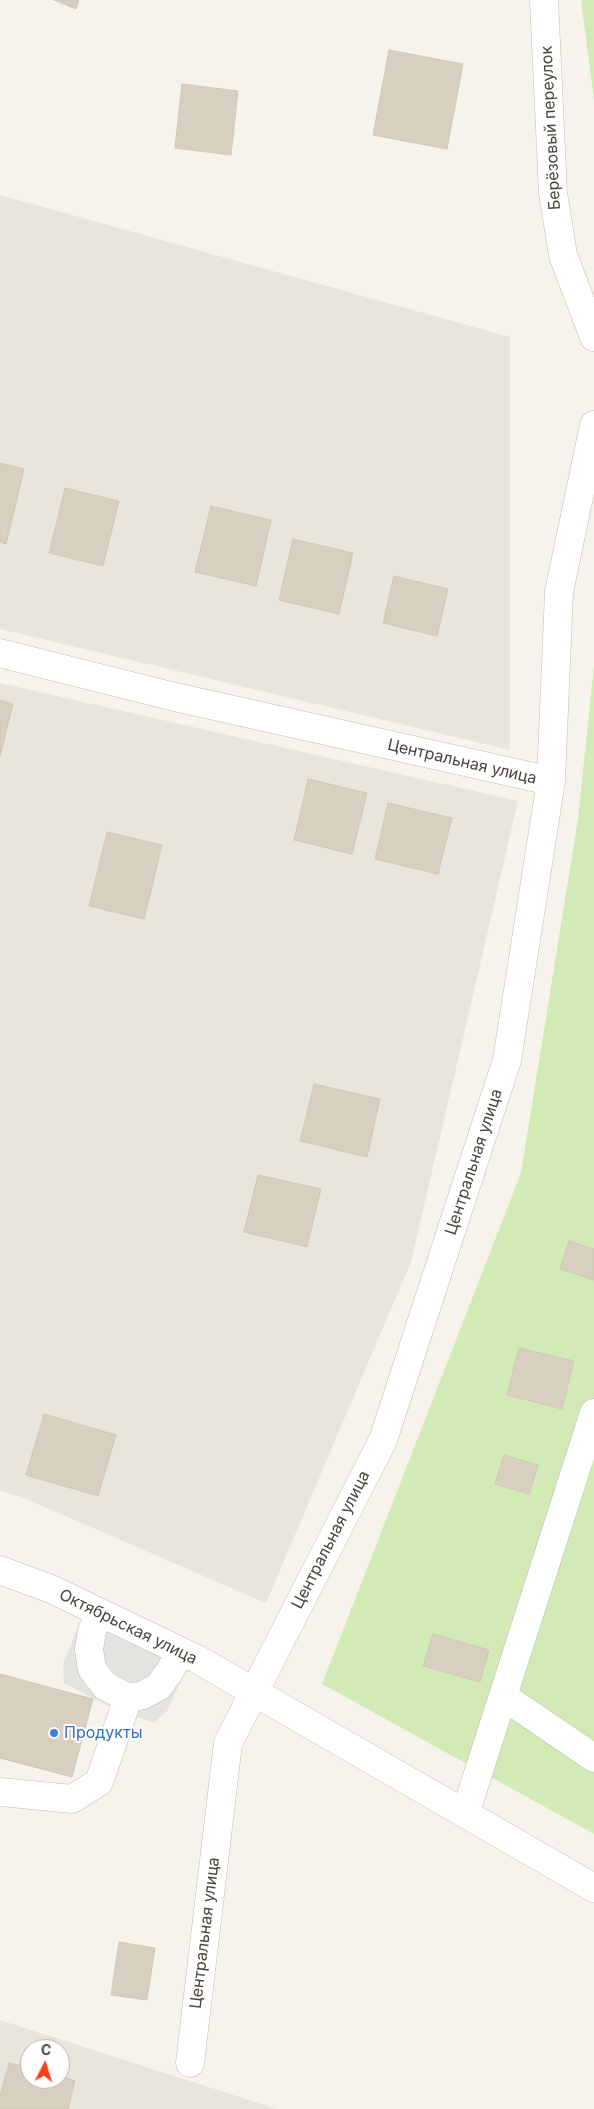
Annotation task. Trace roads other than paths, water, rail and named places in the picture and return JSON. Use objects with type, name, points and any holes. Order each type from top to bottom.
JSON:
[{"type":"street","name":"Берёзовый переулок","points":[[544,0],[553,193],[563,255],[594,338]]},
{"type":"street","points":[[551,782],[559,592],[594,425]]},
{"type":"street","name":"Центральная улица","points":[[0,653],[175,697],[551,782],[507,1060],[383,1440],[228,1743],[190,2062]]},
{"type":"street","points":[[465,1814],[594,1413]]},
{"type":"street","name":"Октябрьская улица","points":[[0,1570],[51,1589],[180,1651],[253,1691],[594,1888]]},
{"type":"street","points":[[100,1613],[92,1631],[88,1649],[92,1670],[104,1686],[128,1698],[143,1695],[158,1687],[170,1671],[180,1651]]},
{"type":"street","points":[[503,1696],[594,1758]]},
{"type":"street","points":[[0,1792],[72,1799],[99,1782],[128,1698]]},
{"type":"place","name":"Продукты","points":[[54,1733]]}]
